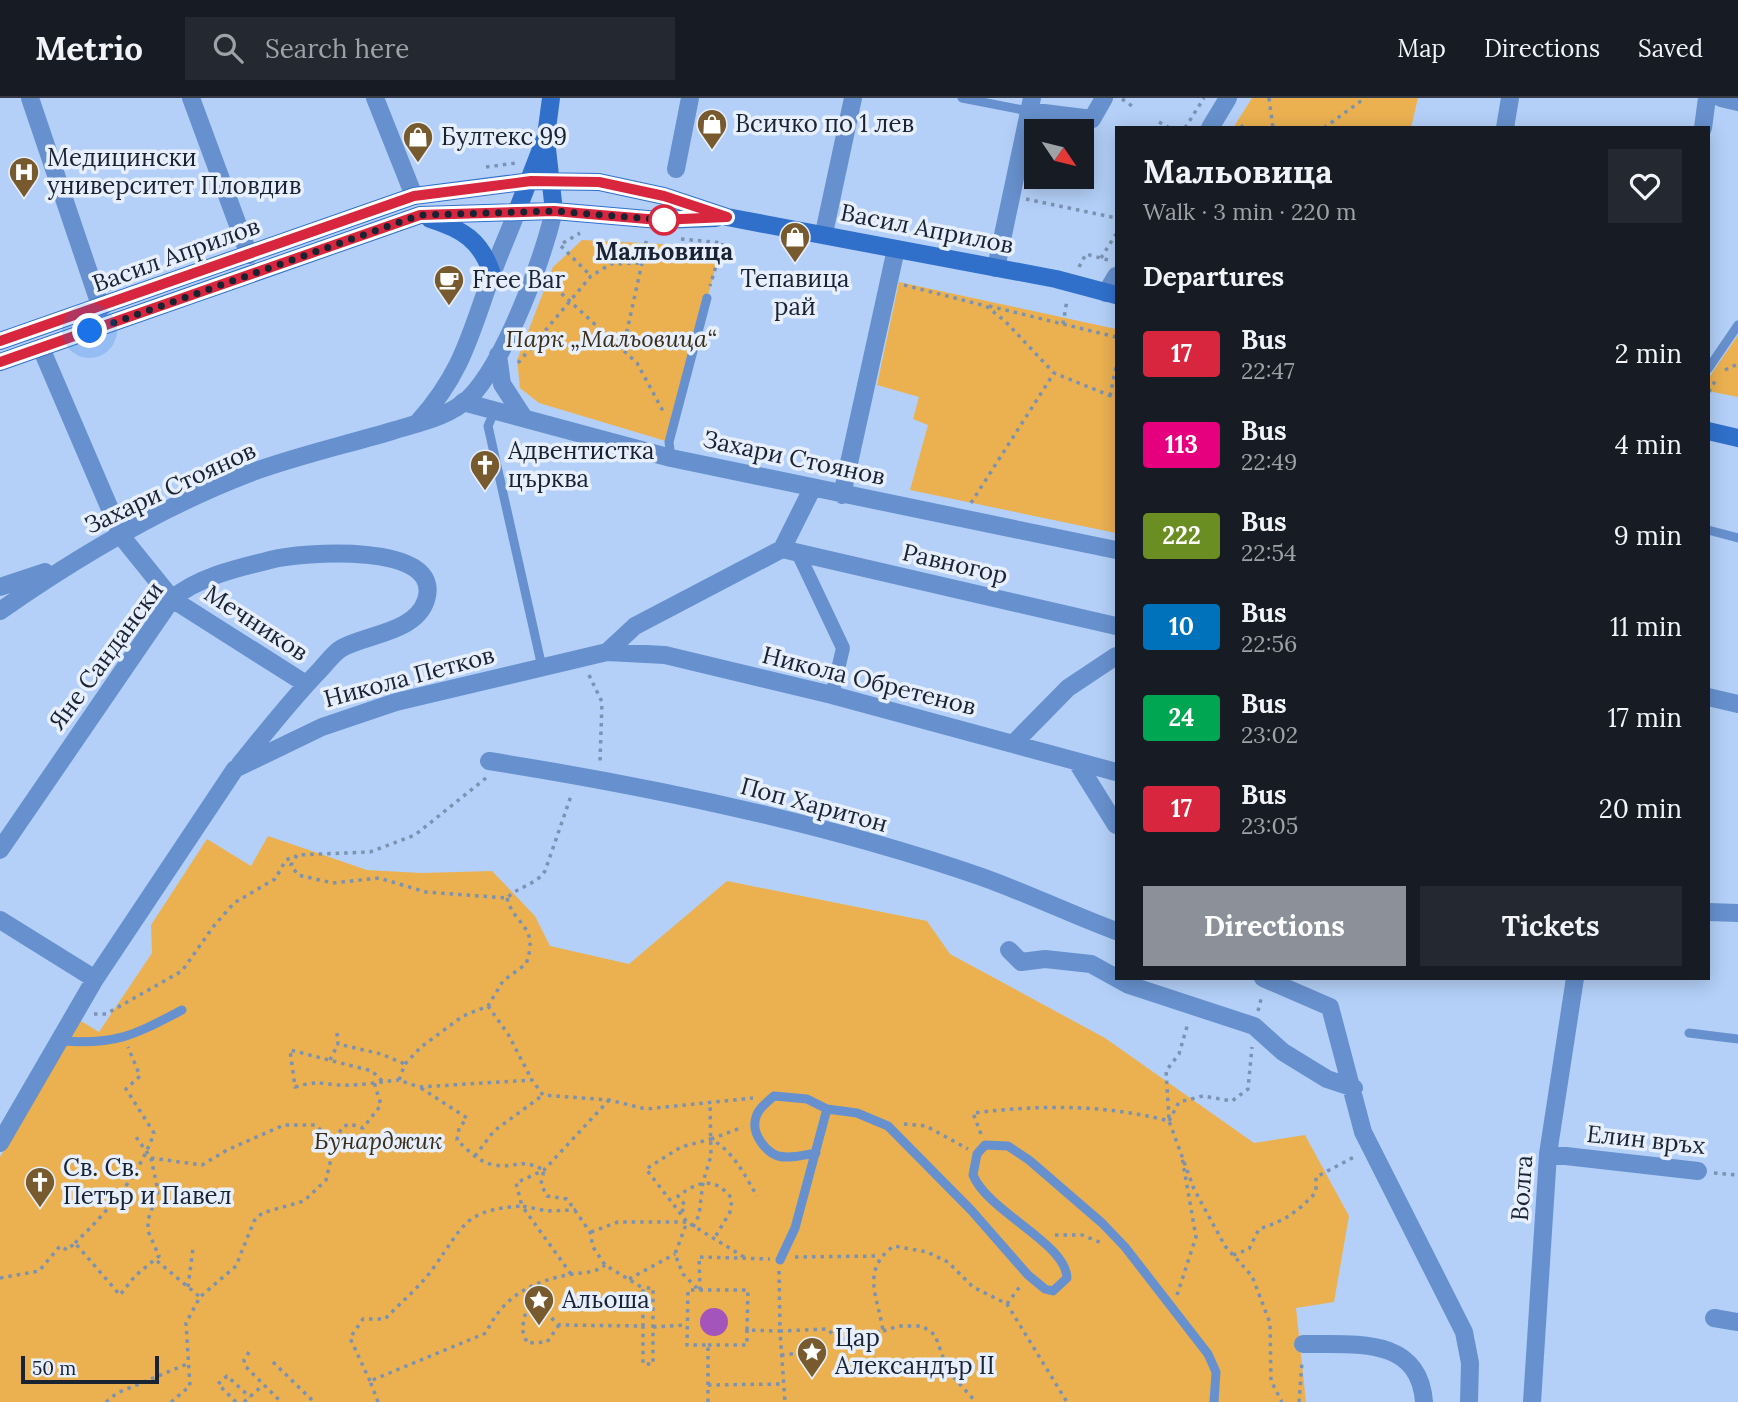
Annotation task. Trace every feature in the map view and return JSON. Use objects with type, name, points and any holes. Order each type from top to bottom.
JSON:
[{"type":"main road","points":[[517,211],[531,181],[546,136],[551,98]]},
{"type":"main road","points":[[546,136],[554,211]]},
{"type":"main road","name":"Васил Априлов","points":[[0,341],[101,308],[414,196],[531,181],[599,182],[664,196],[727,217],[824,233],[1111,294]]},
{"type":"main road","name":"Васил Априлов","points":[[0,362],[420,215],[554,211],[659,220],[727,217]]},
{"type":"main road","points":[[420,215],[467,232],[486,255],[492,274]]},
{"type":"main road","points":[[1710,431],[1738,438]]},
{"type":"street","points":[[30,98],[101,308]]},
{"type":"street","points":[[375,98],[414,196]]},
{"type":"street","points":[[676,169],[690,98]]},
{"type":"street","points":[[824,233],[853,98]]},
{"type":"street","points":[[996,268],[1030,104],[1092,119],[1104,98]]},
{"type":"street","points":[[1211,126],[1228,98]]},
{"type":"street","points":[[1505,126],[1510,98]]},
{"type":"street","points":[[1703,126],[1707,98]]},
{"type":"street","points":[[1721,98],[1738,102]]},
{"type":"street","points":[[197,99],[248,255]]},
{"type":"street","points":[[418,423],[437,401],[464,358],[492,274],[517,211]]},
{"type":"street","name":"Захари Стоянов","points":[[0,611],[65,566],[182,504],[250,473],[451,411],[483,382],[498,354],[537,271],[554,211]]},
{"type":"street","points":[[842,495],[896,249]]},
{"type":"street","name":"Мечников","points":[[41,348],[122,537],[172,599],[306,684]]},
{"type":"street","points":[[498,354],[502,384],[524,418]]},
{"type":"street","name":"Захари Стоянов","points":[[463,402],[671,458],[842,495],[962,516],[1115,550]]},
{"type":"street","points":[[812,489],[790,551],[843,648],[832,695]]},
{"type":"street","name":"Яне Сандански","points":[[0,849],[172,599],[189,585],[271,559],[321,551],[405,562],[418,569],[427,584],[427,597],[412,621],[339,649],[235,769]]},
{"type":"street","name":"Никола Петков","points":[[235,769],[321,727],[396,702],[607,652],[635,626],[790,551]]},
{"type":"street","name":"Равногор","points":[[790,551],[1115,626]]},
{"type":"street","name":"Захари Стоянов","points":[[0,587],[65,566]]},
{"type":"street","name":"Никола Обретенов","points":[[607,652],[665,655],[832,695],[1078,764],[1115,772]]},
{"type":"street","points":[[1013,744],[1069,688],[1115,657]]},
{"type":"street","points":[[1710,697],[1738,704]]},
{"type":"street","name":"Поп Харитон","points":[[493,761],[578,774],[801,824],[954,869],[1115,931]]},
{"type":"street","points":[[1078,764],[1115,823]]},
{"type":"street","points":[[0,1143],[62,1041],[95,979],[235,769]]},
{"type":"street","points":[[1710,912],[1738,913]]},
{"type":"street","points":[[0,920],[95,979]]},
{"type":"street","points":[[1009,950],[1021,962],[1045,959],[1091,964],[1115,977]]},
{"type":"street","points":[[1120,980],[1193,1008],[1254,1026],[1283,1052],[1316,1072],[1354,1088]]},
{"type":"street","name":"Волга","points":[[1532,1402],[1548,1154],[1576,980]]},
{"type":"street","points":[[1274,981],[1330,1007],[1354,1088],[1363,1132],[1464,1332],[1470,1363],[1469,1402]]},
{"type":"street","name":"Елин връх","points":[[1548,1154],[1698,1171]]},
{"type":"street","points":[[1714,1318],[1738,1322]]},
{"type":"street","points":[[1303,1344],[1367,1345],[1390,1350],[1412,1364],[1423,1387],[1424,1402]]},
{"type":"lane","points":[[962,98],[1030,104]]},
{"type":"lane","points":[[671,458],[669,442],[672,426],[707,298]]},
{"type":"lane","points":[[1710,366],[1738,325]]},
{"type":"lane","points":[[495,410],[488,426],[542,667]]},
{"type":"lane","points":[[1710,531],[1738,538]]},
{"type":"lane","points":[[62,1041],[93,1043],[125,1039],[182,1010]]},
{"type":"lane","points":[[1689,1033],[1738,1040]]},
{"type":"lane","points":[[816,1153],[789,1158],[774,1155],[761,1143],[755,1123],[761,1107],[774,1096],[807,1099],[827,1109],[857,1113],[888,1126],[971,1210],[1028,1275],[1045,1289],[1054,1291],[1067,1278],[1067,1269],[1042,1241],[990,1200],[977,1184],[972,1167],[977,1154],[985,1145],[1009,1146],[1029,1160],[1125,1247],[1208,1354],[1216,1372],[1214,1402]]},
{"type":"lane","points":[[781,1258],[795,1228],[827,1109]]},
{"type":"path","points":[[1120,98],[1132,106]]},
{"type":"path","points":[[1186,126],[1204,98]]},
{"type":"path","points":[[1269,98],[1273,126]]},
{"type":"path","points":[[1327,126],[1365,98]]},
{"type":"path","points":[[1159,122],[1166,126]]},
{"type":"path","points":[[1011,196],[1115,218]]},
{"type":"path","points":[[578,233],[559,245],[590,276]]},
{"type":"path","points":[[623,349],[647,235],[660,236]]},
{"type":"path","points":[[1086,254],[1101,258],[1115,236]]},
{"type":"path","points":[[672,238],[723,243],[707,298]]},
{"type":"path","points":[[517,364],[590,276],[611,264],[642,263]]},
{"type":"path","points":[[537,271],[637,363],[668,420]]},
{"type":"path","points":[[890,281],[1115,337]]},
{"type":"path","points":[[986,306],[1054,373],[1115,398]]},
{"type":"path","points":[[1110,396],[1115,372]]},
{"type":"path","points":[[962,516],[1054,373]]},
{"type":"path","points":[[565,663],[589,675],[602,702],[599,779]]},
{"type":"path","points":[[77,1013],[106,1014],[182,971],[213,927],[234,903],[275,879],[286,860],[297,855],[370,852],[415,835],[492,772],[493,761]]},
{"type":"path","points":[[297,855],[291,865],[298,875],[332,883],[379,878],[426,892],[507,898],[515,890],[539,880],[545,871],[578,774]]},
{"type":"path","points":[[399,1080],[405,1064],[421,1047],[463,1016],[488,1006],[503,981],[526,964],[531,940],[524,922],[509,905],[507,898]]},
{"type":"path","points":[[1169,1121],[1179,1102],[1203,1096],[1232,1101],[1248,1089],[1254,1026],[1274,981]]},
{"type":"path","points":[[488,1006],[508,1034],[543,1095]]},
{"type":"path","points":[[1193,1008],[1179,1054],[1166,1072],[1169,1121],[1194,1189],[1233,1255],[1252,1276],[1270,1323],[1271,1381],[1282,1402]]},
{"type":"path","points":[[330,1060],[338,1044],[337,1033]]},
{"type":"path","points":[[0,1278],[30,1275],[39,1271],[60,1247],[67,1250],[122,1192],[147,1152],[154,1133],[126,1090],[140,1076],[125,1039]]},
{"type":"path","points":[[338,1044],[381,1054],[405,1064]]},
{"type":"path","points":[[382,1081],[372,1071],[290,1050],[295,1087],[320,1081],[337,1085],[399,1080],[419,1087],[467,1118],[459,1128],[457,1140],[474,1156],[495,1166],[529,1162],[544,1170]]},
{"type":"path","points":[[419,1087],[532,1080]]},
{"type":"path","points":[[171,1402],[190,1386],[186,1324],[200,1297],[236,1266],[254,1221],[262,1213],[304,1201],[326,1180],[335,1142],[342,1127],[350,1124],[363,1128],[381,1105],[374,1082]]},
{"type":"path","points":[[474,1156],[494,1131],[543,1095],[609,1100],[646,1110],[774,1096]]},
{"type":"path","points":[[571,1274],[522,1206],[516,1183],[544,1170],[609,1100]]},
{"type":"path","points":[[693,1227],[699,1215],[703,1182],[711,1156],[710,1102]]},
{"type":"path","points":[[985,1145],[973,1113],[1069,1106],[1123,1110],[1169,1121]]},
{"type":"path","points":[[746,1259],[687,1223],[682,1212],[646,1170],[681,1147],[755,1123]]},
{"type":"path","points":[[151,1158],[202,1165],[240,1144],[284,1125],[315,1125],[335,1142]]},
{"type":"path","points":[[888,1126],[926,1126],[977,1154]]},
{"type":"path","points":[[75,1242],[120,1295],[135,1276],[157,1261],[159,1256],[148,1231],[148,1220],[158,1191],[151,1158],[136,1137]]},
{"type":"path","points":[[711,1139],[736,1160],[757,1196]]},
{"type":"path","points":[[1170,1307],[1180,1291],[1196,1237],[1181,1148]]},
{"type":"path","points":[[1233,1255],[1249,1249],[1259,1229],[1285,1221],[1300,1209],[1316,1192],[1316,1177],[1371,1149]]},
{"type":"path","points":[[544,1170],[541,1184],[547,1196],[567,1199],[590,1232],[593,1247],[605,1265],[643,1288],[653,1289],[653,1364],[643,1363],[643,1288]]},
{"type":"path","name":"Елин връх","points":[[1698,1171],[1738,1175]]},
{"type":"path","points":[[682,1212],[685,1205],[678,1196],[703,1182],[715,1183],[732,1199],[730,1212],[714,1239]]},
{"type":"path","points":[[378,1402],[350,1338],[363,1319],[385,1319],[433,1269],[460,1226],[489,1208],[522,1206],[547,1211],[576,1210]]},
{"type":"path","points":[[590,1232],[618,1222],[687,1223]]},
{"type":"path","points":[[629,1279],[675,1254],[687,1223]]},
{"type":"path","points":[[1042,1241],[1049,1234],[1082,1235],[1107,1245],[1125,1247]]},
{"type":"path","points":[[883,1331],[872,1273],[880,1256],[894,1246],[927,1252],[948,1262],[973,1287],[1007,1304],[1067,1402]]},
{"type":"path","points":[[188,1287],[193,1248]]},
{"type":"path","points":[[675,1254],[683,1274],[700,1290]]},
{"type":"path","points":[[700,1290],[699,1257],[811,1259],[880,1256]]},
{"type":"path","points":[[157,1261],[200,1297]]},
{"type":"path","points":[[370,1381],[486,1333],[496,1313],[517,1292],[571,1274],[597,1271],[605,1265]]},
{"type":"path","points":[[779,1273],[781,1384],[785,1402]]},
{"type":"path","points":[[1007,1304],[1028,1275]]},
{"type":"path","points":[[688,1290],[748,1290],[747,1345],[687,1345],[687,1325],[688,1290]]},
{"type":"path","points":[[559,1325],[547,1342],[527,1343],[522,1329],[526,1311],[545,1312],[559,1325],[643,1326]]},
{"type":"path","points":[[653,1327],[687,1325]]},
{"type":"path","points":[[747,1330],[828,1329],[835,1338],[850,1340],[899,1325],[922,1326],[935,1335],[948,1371],[976,1402]]},
{"type":"path","points":[[1299,1402],[1303,1344]]},
{"type":"path","points":[[708,1345],[708,1402]]},
{"type":"path","points":[[781,1355],[821,1351]]},
{"type":"path","points":[[249,1352],[244,1360],[245,1366],[281,1402]]},
{"type":"path","points":[[273,1362],[312,1401]]},
{"type":"path","points":[[106,1402],[117,1393],[187,1364]]},
{"type":"path","points":[[236,1402],[218,1384],[227,1376],[250,1397]]},
{"type":"path","points":[[708,1385],[781,1384]]},
{"type":"path","points":[[244,1402],[264,1385]]},
{"type":"path","points":[[225,1402],[230,1397]]},
{"type":"path","points":[[304,1402],[312,1401]]},
{"type":"green space","points":[[1252,98],[1418,98],[1411,126],[1234,126]]},
{"type":"green space","name":"Парк „Мальовица“","points":[[582,240],[721,247],[669,442],[539,403],[520,388],[517,360],[553,267]]},
{"type":"green space","points":[[899,282],[1115,329],[1115,533],[910,490],[928,425],[913,419],[919,397],[877,385]]},
{"type":"green space","points":[[1738,335],[1738,397],[1710,391],[1710,376]]},
{"type":"green space","name":"Бунарджик","points":[[268,836],[367,870],[421,873],[492,871],[535,916],[550,946],[629,964],[727,881],[927,921],[950,954],[1105,1038],[1254,1143],[1305,1135],[1349,1216],[1334,1302],[1296,1308],[1306,1402],[0,1402],[0,1157],[81,1021],[99,1032],[152,953],[151,925],[207,839],[251,866]]},
{"type":"shaded area","points":[[714,1308],[724,1312],[728,1322],[724,1332],[714,1336],[704,1332],[700,1322],[704,1312]]},
{"type":"bus line","name":"17","points":[[0,341],[101,308],[414,196],[531,181],[599,182],[664,196],[727,217],[659,220],[554,211],[475,211],[420,215],[0,362]]},
{"type":"place","name":"Всичко по 1 лев","points":[[712,151]]},
{"type":"place","name":"Бултекс 99","points":[[418,164]]},
{"type":"place","name":"Медицински университет Пловдив","points":[[24,199]]},
{"type":"place","name":"Мальовица","points":[[664,220]]},
{"type":"place","name":"Тепавица рай","points":[[795,264]]},
{"type":"place","name":"Free Bar","points":[[449,307]]},
{"type":"place","name":"Адвентистка църква","points":[[485,492]]},
{"type":"place","name":"Св. Св. Петър и Павел","points":[[40,1209]]},
{"type":"place","name":"Альоша","points":[[539,1327]]},
{"type":"place","name":"Цар Александър II","points":[[812,1379]]},
{"type":"route","points":[[90,331],[420,215],[475,211],[554,211],[664,220]]}]
